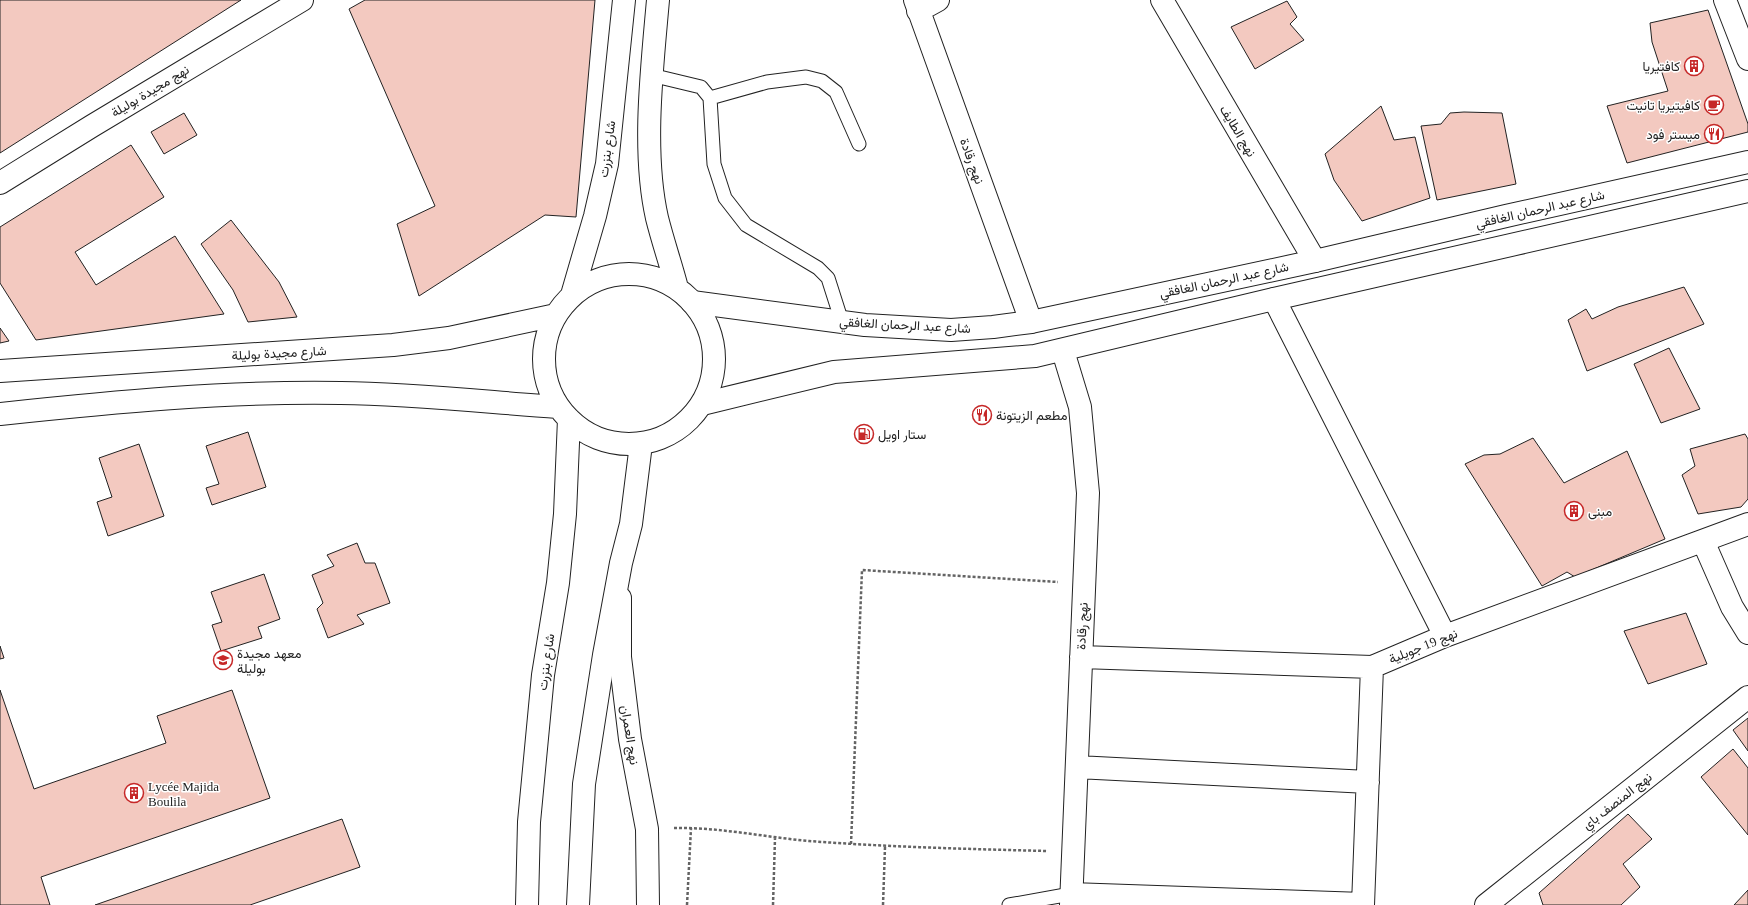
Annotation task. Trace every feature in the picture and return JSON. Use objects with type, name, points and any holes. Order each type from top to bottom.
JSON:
[{"type":"main road","name":"نهج مجيدة بوليلة","points":[[0,183],[302,0]]},
{"type":"main road","name":"شارع بنزرت","points":[[572,295],[595,216],[607,164],[624,0]]},
{"type":"main road","points":[[658,0],[651,75],[650,165],[657,218],[685,295],[705,320],[713,340],[714,355],[711,384],[702,404],[686,423],[665,436],[640,444],[615,443],[590,435],[563,413],[549,389],[544,370],[544,358],[548,332],[556,315],[572,295],[596,280],[623,274],[652,277],[685,295]]},
{"type":"main road","points":[[916,6],[938,0]]},
{"type":"main road","name":"نهج الطايف","points":[[1162,0],[1315,261]]},
{"type":"main road","points":[[1724,0],[1748,59]]},
{"type":"main road","name":"نهج رقادة","points":[[916,6],[1031,322]]},
{"type":"main road","name":"شارع عبد الرحمان الغافقي","points":[[685,295],[842,322],[951,330],[993,327],[1031,322],[1315,261],[1506,216],[1748,162]]},
{"type":"main road","points":[[702,404],[834,372],[1035,356],[1063,351],[1274,299],[1748,190]]},
{"type":"main road","points":[[1274,299],[1445,636]]},
{"type":"main road","name":"شارع مجيدة بوليلة","points":[[0,371],[394,345],[449,338],[556,315]]},
{"type":"main road","name":"نهج رقادة","points":[[1063,351],[1080,407],[1088,493],[1071,900]]},
{"type":"main road","points":[[0,414],[174,397],[245,394],[341,393],[563,413]]},
{"type":"main road","name":"شارع بنزرت","points":[[527,905],[529,822],[543,675],[558,583],[564,514],[563,413]]},
{"type":"main road","points":[[578,905],[584,784],[621,563],[631,524],[640,444]]},
{"type":"main road","name":"نهج 19 جويلية","points":[[1081,657],[1372,667],[1445,636],[1748,524]]},
{"type":"main road","points":[[1703,541],[1732,607],[1748,633]]},
{"type":"main road","name":"نهج العمران","points":[[621,563],[620,657],[630,739],[647,829],[648,905]]},
{"type":"main road","points":[[1071,900],[1363,904],[1372,667]]},
{"type":"main road","name":"نهج المنصف باي","points":[[1486,905],[1748,697]]},
{"type":"main road","points":[[1077,767],[1368,782]]},
{"type":"lane","points":[[651,75],[701,87],[710,98],[714,164],[725,198],[746,225],[818,268],[828,278],[842,322]]},
{"type":"lane","points":[[710,98],[767,82],[806,77],[822,81],[836,92],[859,144]]},
{"type":"lane","points":[[1009,905],[1071,900]]},
{"type":"path","points":[[851,844],[862,570],[1084,584]]},
{"type":"path","points":[[647,829],[691,828],[775,838],[885,847],[1072,851]]},
{"type":"path","points":[[687,905],[691,828]]},
{"type":"path","points":[[773,905],[775,838]]},
{"type":"path","points":[[883,905],[885,847]]},
{"type":"building","points":[[0,0],[241,0],[0,153]]},
{"type":"building","points":[[365,0],[595,0],[576,217],[545,215],[419,296],[397,224],[435,206],[349,9]]},
{"type":"building","points":[[1287,1],[1297,17],[1290,24],[1304,40],[1255,69],[1231,27]]},
{"type":"building","name":"كافتيريا","points":[[1708,10],[1748,124],[1748,132],[1627,163],[1607,106],[1668,91],[1652,42],[1650,23]]},
{"type":"building","points":[[1381,106],[1394,140],[1415,137],[1430,198],[1362,221],[1334,180],[1325,154]]},
{"type":"building","points":[[184,113],[197,135],[164,154],[151,132]]},
{"type":"building","points":[[1450,113],[1502,113],[1516,184],[1437,200],[1421,126],[1441,124]]},
{"type":"building","points":[[131,145],[164,197],[75,252],[96,285],[175,236],[224,314],[36,340],[0,283],[0,227]]},
{"type":"building","points":[[231,220],[279,282],[297,317],[248,322],[233,290],[201,244]]},
{"type":"building","points":[[1684,287],[1704,324],[1587,371],[1568,320],[1586,309],[1592,319],[1618,307]]},
{"type":"building","points":[[0,328],[9,341],[0,343]]},
{"type":"building","points":[[1669,348],[1700,409],[1661,423],[1634,364]]},
{"type":"building","points":[[248,432],[266,487],[212,505],[206,488],[219,484],[206,446]]},
{"type":"building","points":[[1745,434],[1748,439],[1748,499],[1741,507],[1698,514],[1682,475],[1695,466],[1690,449]]},
{"type":"building","name":"مبنى","points":[[1533,438],[1564,483],[1627,451],[1665,539],[1575,577],[1567,572],[1542,586],[1465,464],[1484,455],[1500,454]]},
{"type":"building","points":[[139,444],[164,516],[108,536],[97,502],[112,497],[99,458]]},
{"type":"building","points":[[357,543],[365,563],[375,563],[390,603],[357,615],[364,624],[328,638],[317,609],[323,603],[312,575],[334,566],[327,555]]},
{"type":"building","points":[[264,574],[280,619],[258,627],[262,638],[221,651],[212,625],[222,622],[211,592]]},
{"type":"building","points":[[1686,613],[1707,664],[1648,684],[1624,631]]},
{"type":"building","points":[[0,646],[4,658],[0,659]]},
{"type":"building","name":"Lycée Majida Boulila","points":[[0,690],[34,789],[166,743],[157,716],[232,690],[270,798],[41,877],[50,905],[0,905]]},
{"type":"building","points":[[1748,718],[1748,751],[1733,730]]},
{"type":"building","points":[[1733,749],[1748,768],[1748,835],[1701,777]]},
{"type":"building","points":[[1628,814],[1652,839],[1623,864],[1640,887],[1621,905],[1543,905],[1539,893]]},
{"type":"building","points":[[342,819],[360,867],[250,905],[95,905]]},
{"type":"building","points":[[1748,890],[1748,905],[1734,905]]},
{"type":"place","name":"كافتيريا","points":[[1694,66]]},
{"type":"place","name":"كافيتيريا تانيت","points":[[1714,105]]},
{"type":"place","name":"ميستر فود","points":[[1714,134]]},
{"type":"place","name":"مطعم الزيتونة","points":[[982,415]]},
{"type":"place","name":"ستار اويل","points":[[864,434]]},
{"type":"place","name":"مبنى","points":[[1574,511]]},
{"type":"place","name":"معهد مجيدة بوليلة","points":[[223,660]]},
{"type":"place","name":"Lycée Majida Boulila","points":[[134,793]]}]
